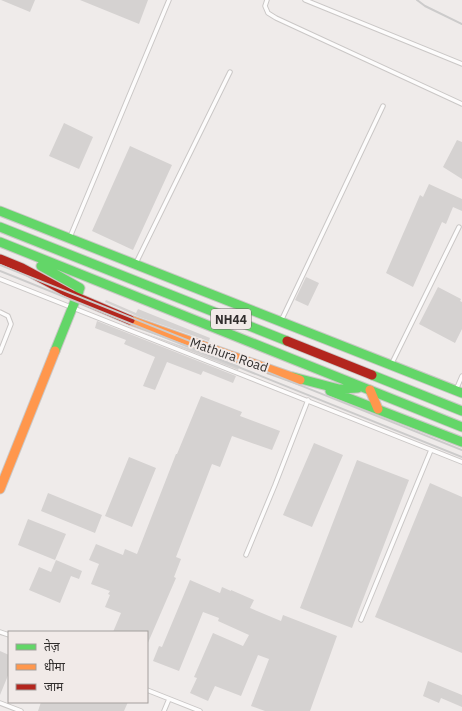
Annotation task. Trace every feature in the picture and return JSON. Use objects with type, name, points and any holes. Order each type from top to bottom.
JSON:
[{"type":"main road","points":[[0,210],[459,392]]},
{"type":"main road","name":"NH44","points":[[0,226],[462,411]]},
{"type":"main road","points":[[0,242],[78,293]]},
{"type":"main road","name":"Mathura Road","points":[[0,242],[367,389]]},
{"type":"main road","name":"Mathura Road","points":[[0,259],[78,293],[137,323],[293,377],[462,442]]},
{"type":"main road","points":[[0,489],[84,276]]},
{"type":"main road","points":[[293,377],[339,389],[367,389],[378,409]]},
{"type":"main road","name":"NH44","points":[[367,389],[462,427]]},
{"type":"lane","points":[[69,238],[169,0]]},
{"type":"lane","points":[[266,0],[265,6],[268,13],[276,18],[462,104]]},
{"type":"lane","points":[[305,0],[462,64]]},
{"type":"lane","points":[[135,264],[230,72]]},
{"type":"lane","points":[[280,322],[383,106]]},
{"type":"lane","points":[[391,366],[459,227]]},
{"type":"lane","points":[[0,279],[462,462]]},
{"type":"lane","points":[[0,312],[8,316],[11,324],[0,352]]},
{"type":"lane","points":[[459,392],[462,376]]},
{"type":"lane","points":[[246,555],[308,400]]},
{"type":"lane","points":[[361,620],[431,450]]},
{"type":"lane","points":[[148,690],[200,711]]},
{"type":"lane","points":[[164,711],[169,699]]},
{"type":"lane","points":[[0,703],[21,711]]},
{"type":"building","points":[[1,0],[35,0],[30,12]]},
{"type":"building","points":[[80,0],[148,0],[139,24]]},
{"type":"building","points":[[64,123],[93,137],[79,169],[49,156]]},
{"type":"building","points":[[457,140],[462,142],[462,179],[443,167]]},
{"type":"building","points":[[130,146],[172,165],[133,250],[92,231]]},
{"type":"building","points":[[429,184],[462,199],[462,211],[453,207],[446,224],[442,222],[413,287],[386,273],[420,195],[423,197]]},
{"type":"building","points":[[306,277],[319,283],[308,306],[295,300]]},
{"type":"building","points":[[438,287],[461,299],[460,301],[462,302],[462,329],[455,343],[419,324]]},
{"type":"building","points":[[106,300],[136,313],[138,309],[210,338],[209,341],[214,343],[139,317],[105,302]]},
{"type":"building","points":[[97,321],[236,376],[233,383],[203,371],[201,375],[167,362],[155,390],[143,386],[155,357],[124,344],[126,340],[95,328]]},
{"type":"building","points":[[139,331],[240,366],[238,370]]},
{"type":"building","points":[[201,396],[242,412],[240,416],[280,431],[272,450],[232,436],[220,467],[212,464],[176,557],[181,559],[174,577],[176,578],[148,643],[148,631],[113,631],[121,613],[105,607],[110,591],[91,584],[99,564],[89,560],[96,544],[123,555],[125,549],[137,554]]},
{"type":"building","points":[[314,443],[343,455],[312,527],[283,515]]},
{"type":"building","points":[[129,457],[156,468],[132,527],[105,516]]},
{"type":"building","points":[[357,460],[409,480],[352,628],[300,608]]},
{"type":"building","points":[[430,483],[462,497],[462,653],[375,617]]},
{"type":"building","points":[[48,493],[102,515],[95,533],[41,511]]},
{"type":"building","points":[[28,519],[66,534],[55,560],[18,545]]},
{"type":"building","points":[[56,560],[82,571],[79,579],[71,576],[60,603],[29,590],[39,567],[51,572]]},
{"type":"building","points":[[190,580],[220,593],[222,587],[254,600],[250,608],[281,621],[283,615],[337,636],[310,711],[265,711],[251,706],[269,659],[258,655],[241,696],[215,686],[208,701],[190,693],[197,678],[194,677],[213,633],[243,646],[249,635],[218,621],[219,618],[203,612],[179,671],[153,661],[159,646],[162,647]]},
{"type":"building","points":[[0,651],[8,655],[8,675],[0,695]]},
{"type":"building","points":[[428,681],[462,695],[462,707],[441,698],[439,703],[423,696]]},
{"type":"building","points":[[41,703],[128,703],[124,711],[38,711]]},
{"type":"railway","points":[[417,0],[425,6],[462,24]]},
{"type":"railway","points":[[0,265],[462,450]]},
{"type":"railway","points":[[0,271],[462,457]]},
{"type":"traffic: fast","points":[[0,211],[462,393]]},
{"type":"traffic: fast","points":[[0,227],[287,341]]},
{"type":"traffic: fast","points":[[0,242],[462,427]]},
{"type":"traffic: fast","points":[[41,266],[80,288]]},
{"type":"traffic: fast","points":[[55,351],[79,291]]},
{"type":"traffic: fast","points":[[372,375],[462,411]]},
{"type":"traffic: fast","points":[[293,377],[339,389],[358,388]]},
{"type":"traffic: fast","points":[[330,391],[462,442]]},
{"type":"traffic: slow","points":[[130,320],[300,380]]},
{"type":"traffic: slow","points":[[0,489],[55,351]]},
{"type":"traffic: slow","points":[[370,390],[378,409]]},
{"type":"traffic: jam","points":[[0,259],[22,268],[76,297],[130,320]]},
{"type":"traffic: jam","points":[[287,341],[372,375]]}]
